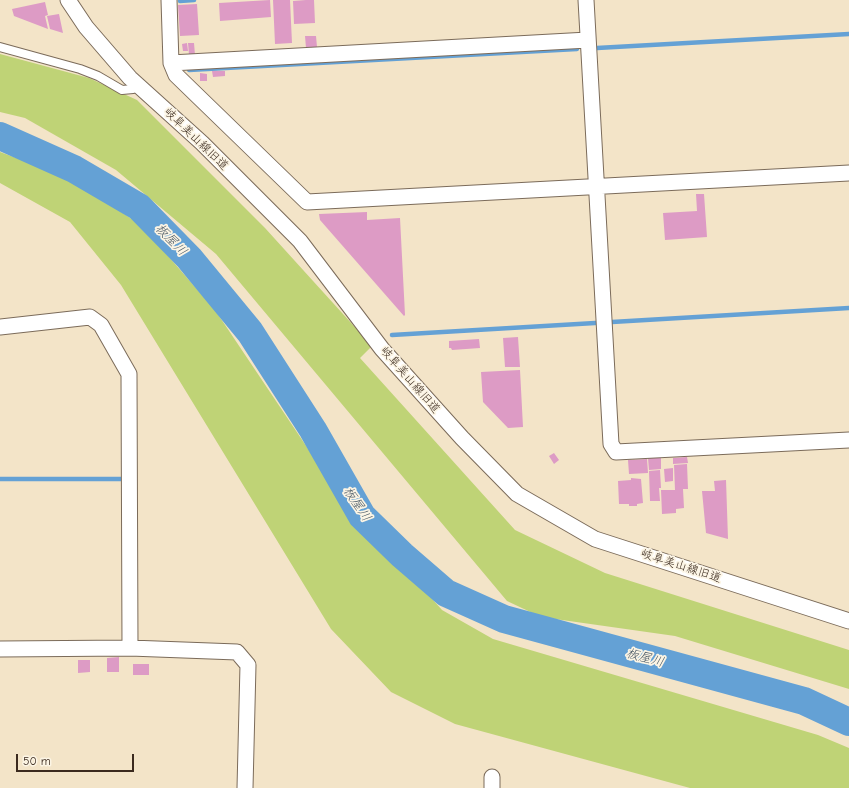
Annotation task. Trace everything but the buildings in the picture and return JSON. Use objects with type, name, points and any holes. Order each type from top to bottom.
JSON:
[{"type":"street","name":"岐阜美山線旧道","points":[[68,0],[86,27],[130,78],[202,143],[300,241],[382,349],[462,438],[517,494],[595,539],[849,621]]},
{"type":"street","points":[[169,0],[171,63],[176,75],[307,202],[596,188],[849,173]]},
{"type":"street","points":[[586,0],[611,444],[616,452],[849,440]]},
{"type":"street","points":[[171,63],[588,40]]},
{"type":"street","points":[[0,327],[90,317],[101,325],[129,374],[130,648]]},
{"type":"street","points":[[0,649],[130,648],[237,652],[248,665],[245,788]]},
{"type":"lane","points":[[0,47],[80,69],[98,76],[122,90],[133,89],[139,85]]},
{"type":"green space","points":[[0,54],[89,78],[137,100],[265,228],[372,346],[360,358],[515,530],[605,573],[849,650],[849,689],[675,636],[541,617],[507,601],[216,254],[116,170],[25,118],[0,112]]},
{"type":"green space","points":[[0,152],[71,178],[142,226],[215,310],[337,492],[442,610],[493,639],[818,735],[849,748],[849,788],[690,788],[455,724],[391,692],[331,629],[121,285],[70,222],[0,183]]},
{"type":"waterway","points":[[180,1],[194,0]]},
{"type":"waterway","points":[[597,48],[849,34]]},
{"type":"waterway","points":[[189,70],[577,49]]},
{"type":"waterway","name":"板屋川","points":[[0,136],[74,169],[139,207],[189,258],[250,332],[313,430],[362,516],[402,555],[446,593],[504,619],[804,701],[849,722]]},
{"type":"waterway","points":[[392,335],[849,308]]},
{"type":"waterway","points":[[0,479],[126,479]]}]
